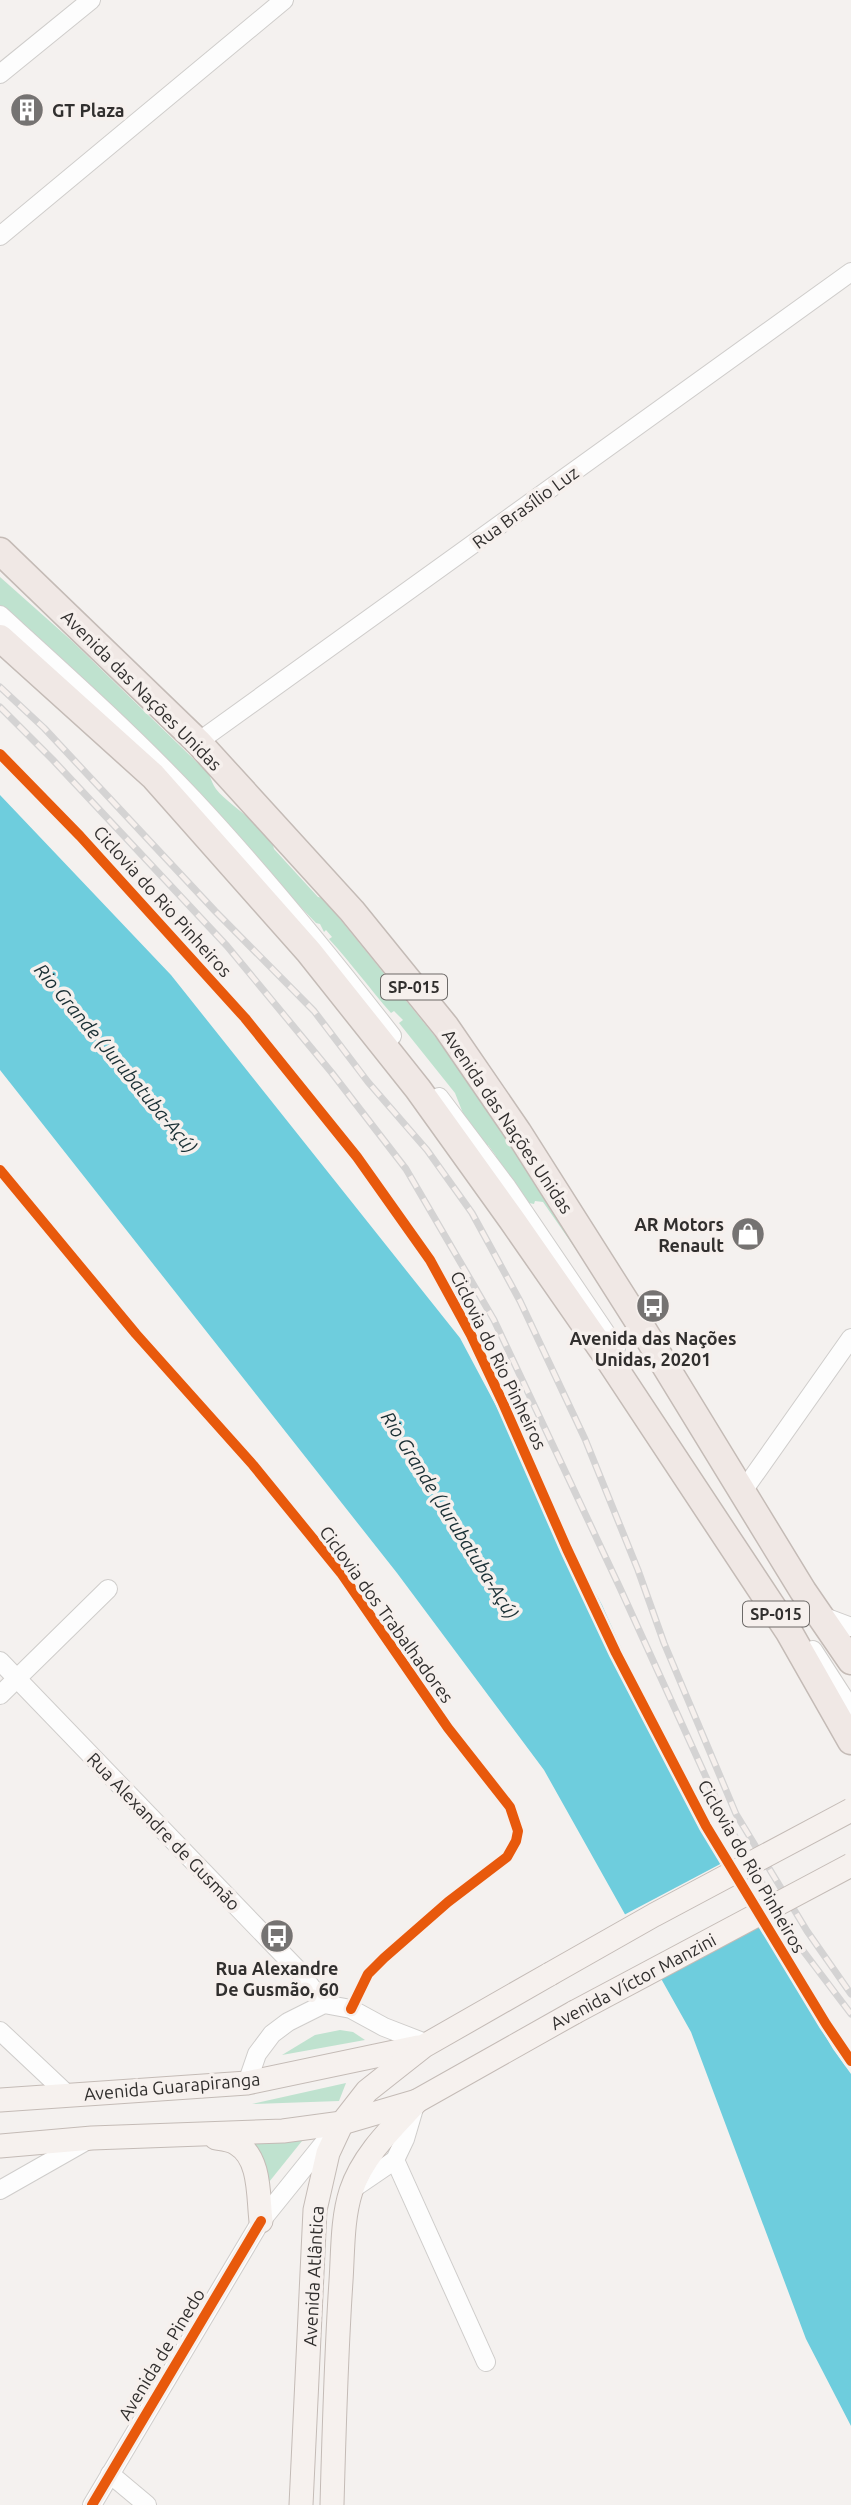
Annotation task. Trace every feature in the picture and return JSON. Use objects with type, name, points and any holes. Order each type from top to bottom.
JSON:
[{"type":"highway","name":"Avenida das Nações Unidas","points":[[0,551],[198,743],[352,911],[446,1027],[519,1132],[818,1614],[851,1661]]},
{"type":"highway","name":"SP-015","points":[[0,638],[153,776],[309,952],[418,1089],[608,1358],[789,1632],[851,1741]]},
{"type":"main road","points":[[426,2045],[654,1915],[851,1810]]},
{"type":"main road","name":"Avenida Víctor Manzini","points":[[417,2101],[575,2011],[851,1865]]},
{"type":"main road","name":"Avenida Guarapiranga","points":[[0,2100],[247,2082],[426,2045]]},
{"type":"main road","name":"Avenida Atlântica","points":[[301,2505],[315,2210],[328,2153],[342,2123],[367,2091],[426,2045]]},
{"type":"main road","points":[[0,2146],[92,2138],[283,2131],[342,2123],[417,2101]]},
{"type":"main road","name":"Avenida Atlântica","points":[[332,2505],[338,2331],[346,2214],[351,2190],[364,2164],[384,2137],[417,2101]]},
{"type":"main road","points":[[206,2135],[237,2143],[250,2157],[255,2170],[261,2221]]},
{"type":"street","points":[[0,74],[91,0]]},
{"type":"street","points":[[0,236],[284,0]]},
{"type":"street","name":"Rua Brasílio Luz","points":[[198,743],[851,271]]},
{"type":"street","points":[[0,615],[129,734],[194,800],[353,985],[508,1187],[851,1709]]},
{"type":"street","points":[[743,1491],[851,1338]]},
{"type":"street","points":[[0,1695],[108,1589]]},
{"type":"street","points":[[818,1614],[851,1627]]},
{"type":"street","name":"Rua Alexandre de Gusmão","points":[[0,1661],[299,1970],[324,2004]]},
{"type":"street","points":[[247,2082],[257,2054],[272,2034],[288,2022],[324,2004],[343,2007],[426,2045]]},
{"type":"street","points":[[0,2031],[67,2094]]},
{"type":"street","points":[[351,2190],[395,2160],[417,2101]]},
{"type":"street","name":"Avenida de Pinedo","points":[[92,2505],[261,2221],[342,2123]]},
{"type":"street","points":[[0,2190],[92,2138]]},
{"type":"street","points":[[395,2160],[486,2362]]},
{"type":"street","points":[[110,2474],[147,2505]]},
{"type":"green space","points":[[0,577],[72,641],[209,774],[222,796],[266,834],[274,849],[318,897],[323,898],[446,1050],[584,1261],[543,1202],[524,1202],[507,1178],[510,1176],[506,1170],[502,1172],[493,1159],[496,1156],[488,1145],[484,1147],[468,1126],[455,1093],[399,1023],[403,1020],[383,1004],[329,939],[332,937],[326,930],[324,932],[320,924],[316,923],[0,605]]},
{"type":"green space","points":[[340,2030],[353,2032],[365,2040],[282,2055],[315,2035]]},
{"type":"green space","points":[[346,2083],[339,2101],[252,2104]]},
{"type":"green space","points":[[306,2136],[261,2192],[237,2140]]},
{"type":"water","name":"Rio Grande (Jurubatuba-Açú)","points":[[0,795],[171,975],[460,1338],[602,1605],[700,1823],[833,2049],[851,2074],[851,2426],[806,2339],[691,2032],[544,1770],[397,1573],[0,1070]]},
{"type":"pier","points":[[726,1861],[762,1921],[657,1978],[622,1916]]},
{"type":"railway","points":[[0,687],[44,728],[215,911],[314,1011],[368,1082],[427,1150],[472,1213],[520,1301],[585,1439],[638,1570],[664,1643],[736,1814],[807,1931],[851,1994]]},
{"type":"railway","points":[[0,707],[227,946],[332,1073],[406,1169],[494,1320],[726,1821],[795,1940],[851,2014]]},
{"type":"cycle path","name":"Ciclovia do Rio Pinheiros","points":[[0,754],[80,836],[245,1018],[357,1157],[430,1260],[471,1335],[616,1653],[706,1826],[851,2061]]},
{"type":"cycle path","name":"Ciclovia dos Trabalhadores","points":[[0,1170],[136,1334],[253,1465],[341,1573],[448,1728],[510,1807],[518,1831],[507,1857],[448,1902],[384,1958],[368,1974],[351,2009]]},
{"type":"cycle path","points":[[92,2505],[261,2221]]},
{"type":"place","name":"GT Plaza","points":[[27,110]]},
{"type":"place","name":"AR Motors Renault","points":[[748,1234]]},
{"type":"place","name":"Avenida das Nações Unidas, 20201","points":[[653,1306]]},
{"type":"place","name":"Rua Alexandre De Gusmão, 60","points":[[277,1936]]}]
